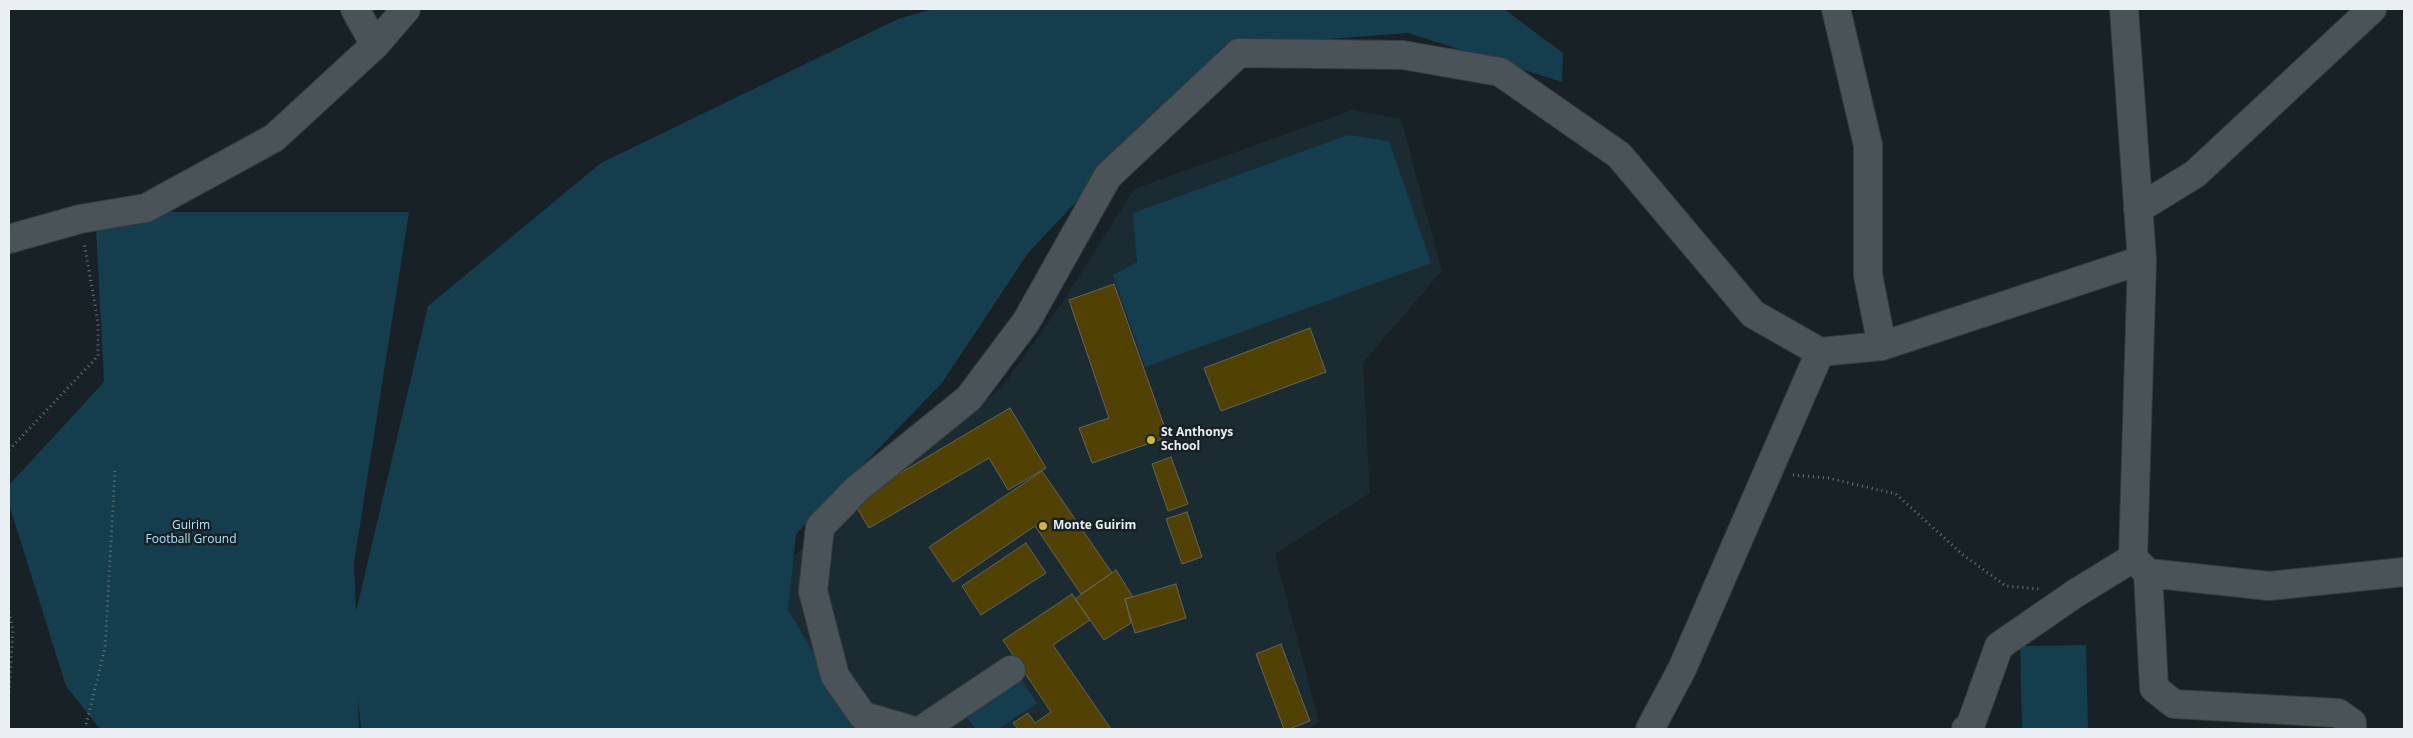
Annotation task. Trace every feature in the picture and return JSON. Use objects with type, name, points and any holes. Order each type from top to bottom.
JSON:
[{"type":"street","points":[[355,9],[375,45]]},
{"type":"street","points":[[9,239],[80,219],[146,208],[274,138],[375,45],[406,9]]},
{"type":"street","points":[[1836,9],[1868,145],[1868,275],[1882,346]]},
{"type":"street","points":[[2124,9],[2142,260],[2141,565],[2154,688],[2174,704],[2338,713],[2352,723],[2352,729]]},
{"type":"street","points":[[2138,208],[2195,174],[2372,9]]},
{"type":"street","points":[[908,729],[863,716],[835,676],[813,591],[820,527],[857,489],[969,398],[1026,322],[1108,176],[1239,54],[1403,55],[1500,72],[1619,155],[1753,314],[1820,352],[1882,346],[2142,260]]},
{"type":"street","points":[[1650,729],[1682,669],[1820,352]]},
{"type":"street","points":[[1966,729],[1971,724],[1999,646],[2076,593],[2141,565],[2269,586],[2404,572]]},
{"type":"street","points":[[923,729],[1011,670]]},
{"type":"path","points":[[9,450],[98,356],[98,322],[80,219]]},
{"type":"path","points":[[85,729],[105,648],[116,471]]},
{"type":"path","points":[[1768,472],[1828,478],[1896,494],[1962,554],[2006,586],[2076,593]]},
{"type":"path","points":[[9,612],[13,630],[9,693]]},
{"type":"shaded area","name":"St Anthonys School","points":[[1352,110],[1401,119],[1442,271],[1363,363],[1370,493],[1275,554],[1319,722],[1309,729],[832,729],[770,575],[1002,387],[1064,300],[1134,189]]},
{"type":"green space","name":"Guirim Football Ground","points":[[932,9],[1504,9],[1563,53],[1562,82],[1408,33],[1265,44],[1177,95],[1028,253],[942,383],[796,534],[788,610],[859,729],[361,729],[358,697],[359,729],[100,729],[66,686],[9,504],[9,485],[104,382],[96,229],[164,212],[409,212],[354,563],[356,612],[428,306],[601,163],[898,19]]},
{"type":"green space","points":[[1348,135],[1389,141],[1431,263],[1145,367],[1113,275],[1137,262],[1133,213]]},
{"type":"green space","points":[[2086,645],[2088,729],[2022,729],[2020,646]]},
{"type":"green space","points":[[1016,672],[1037,703],[998,729],[975,729],[961,708]]},
{"type":"building","points":[[1114,284],[1168,437],[1092,463],[1079,428],[1109,418],[1069,300]]},
{"type":"building","points":[[1310,328],[1326,372],[1221,411],[1204,368]]},
{"type":"building","points":[[1010,408],[1046,468],[1008,490],[989,458],[869,528],[853,501]]},
{"type":"building","points":[[1171,457],[1188,504],[1168,511],[1152,464]]},
{"type":"building","points":[[1042,471],[1112,573],[1081,594],[1035,526],[953,582],[929,547]]},
{"type":"building","points":[[1187,512],[1202,557],[1182,564],[1166,519]]},
{"type":"building","points":[[1026,543],[1046,573],[981,615],[962,586]]},
{"type":"building","points":[[1116,570],[1133,597],[1125,599],[1131,623],[1104,640],[1075,599]]},
{"type":"building","points":[[1176,584],[1186,618],[1135,633],[1125,599]]},
{"type":"building","points":[[1072,594],[1090,620],[1053,645],[1111,729],[1018,729],[1013,723],[1028,713],[1035,723],[1051,712],[1003,640]]},
{"type":"building","points":[[1281,644],[1310,721],[1289,729],[1284,729],[1256,654]]},
{"type":"place","name":"St Anthonys School","points":[[1151,440]]},
{"type":"place","name":"Monte Guirim","points":[[1043,526]]}]
